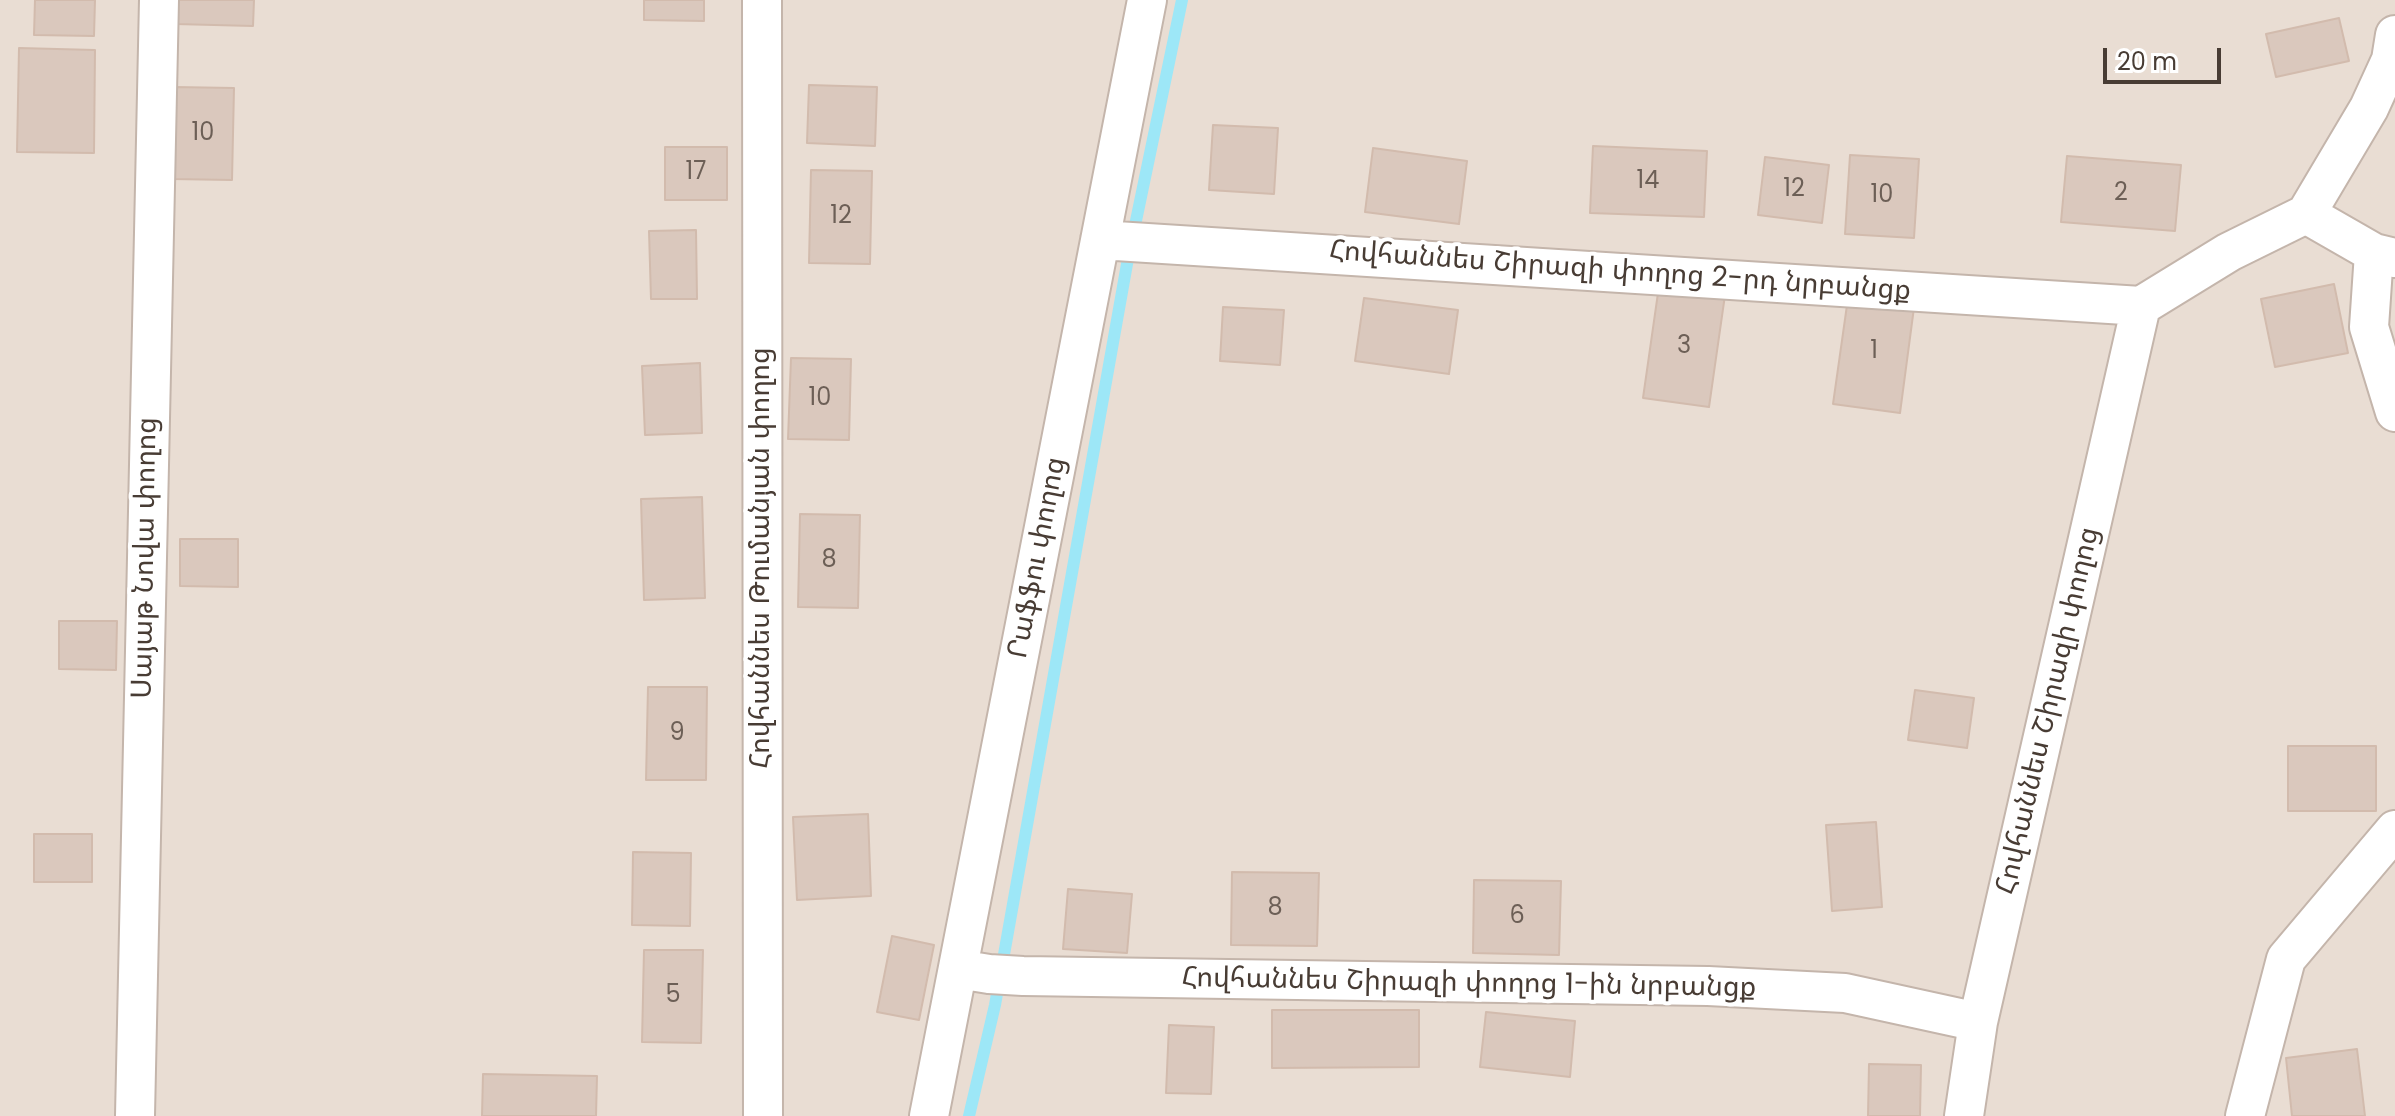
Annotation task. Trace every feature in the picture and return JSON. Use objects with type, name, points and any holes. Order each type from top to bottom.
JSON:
[{"type":"street","name":"Սայաթ Նովա փողոց","points":[[135,1116],[159,0]]},
{"type":"street","name":"Հովհաննես Թումանյան փողոց","points":[[762,0],[763,1116]]},
{"type":"street","name":"Րաֆֆու փողոց","points":[[929,1116],[958,969],[1121,241],[1147,0]]},
{"type":"street","points":[[2141,306],[2229,252],[2306,214],[2369,108],[2391,60],[2395,35]]},
{"type":"street","points":[[2306,214],[2385,256],[2369,327],[2395,412]]},
{"type":"street","name":"Հովհաննես Շիրազի փողոց 2-րդ նրբանցք","points":[[1121,241],[2141,306]]},
{"type":"street","name":"Հովհաննես Շիրազի փողոց","points":[[1964,1116],[1978,1022],[2141,306]]},
{"type":"street","points":[[2245,1116],[2286,959],[2395,830]]},
{"type":"street","name":"Հովհաննես Շիրազի փողոց 1-ին նրբանցք","points":[[958,969],[1023,976],[1754,988],[1845,993],[1978,1022]]},
{"type":"shaded area","points":[[0,0],[2395,0],[2395,1116],[0,1116]]},
{"type":"building","points":[[35,0],[95,0],[94,36],[34,35]]},
{"type":"building","points":[[175,0],[254,0],[253,26],[175,24]]},
{"type":"building","points":[[644,0],[704,0],[704,21],[644,20]]},
{"type":"building","points":[[2339,18],[2349,61],[2276,77],[2266,34]]},
{"type":"building","points":[[19,48],[95,50],[94,153],[17,152]]},
{"type":"building","points":[[809,85],[877,87],[875,146],[807,143]]},
{"type":"building","points":[[174,87],[234,88],[232,180],[172,179]]},
{"type":"building","points":[[1213,125],[1278,128],[1274,194],[1209,190]]},
{"type":"building","points":[[1593,146],[1707,151],[1704,217],[1590,213]]},
{"type":"building","points":[[665,147],[727,147],[727,200],[665,200]]},
{"type":"building","points":[[1373,148],[1467,161],[1459,224],[1365,212]]},
{"type":"building","points":[[1850,155],[1919,159],[1914,238],[1845,234]]},
{"type":"building","points":[[2067,156],[2181,165],[2175,231],[2061,222]]},
{"type":"building","points":[[1765,157],[1829,165],[1822,223],[1758,215]]},
{"type":"building","points":[[811,170],[872,171],[870,264],[809,263]]},
{"type":"building","points":[[696,230],[697,299],[651,299],[649,231]]},
{"type":"building","points":[[2334,284],[2348,353],[2275,367],[2261,299]]},
{"type":"building","points":[[1659,286],[1725,295],[1709,407],[1643,398]]},
{"type":"building","points":[[1849,291],[1915,300],[1900,413],[1833,404]]},
{"type":"building","points":[[1364,298],[1458,310],[1449,374],[1355,361]]},
{"type":"building","points":[[1223,307],[1284,310],[1280,365],[1220,361]]},
{"type":"building","points":[[791,358],[851,359],[849,440],[788,439]]},
{"type":"building","points":[[700,363],[702,433],[645,435],[642,366]]},
{"type":"building","points":[[702,497],[705,598],[644,600],[641,499]]},
{"type":"building","points":[[800,514],[860,515],[858,608],[798,607]]},
{"type":"building","points":[[180,539],[238,539],[238,587],[180,586]]},
{"type":"building","points":[[59,621],[117,621],[116,670],[59,669]]},
{"type":"building","points":[[648,687],[707,687],[706,780],[646,780]]},
{"type":"building","points":[[1915,690],[1974,698],[1967,748],[1908,740]]},
{"type":"building","points":[[2288,746],[2376,746],[2376,811],[2288,811]]},
{"type":"building","points":[[868,814],[871,896],[797,900],[793,817]]},
{"type":"building","points":[[1876,822],[1882,907],[1832,911],[1826,825]]},
{"type":"building","points":[[34,834],[92,834],[92,882],[34,882]]},
{"type":"building","points":[[633,852],[691,853],[690,926],[632,925]]},
{"type":"building","points":[[1232,872],[1319,873],[1317,946],[1231,945]]},
{"type":"building","points":[[1474,880],[1561,881],[1559,955],[1473,953]]},
{"type":"building","points":[[1068,889],[1132,894],[1127,953],[1063,949]]},
{"type":"building","points":[[892,936],[934,945],[919,1020],[877,1012]]},
{"type":"building","points":[[644,950],[703,950],[701,1043],[642,1042]]},
{"type":"building","points":[[1272,1010],[1419,1010],[1419,1067],[1272,1068]]},
{"type":"building","points":[[1486,1012],[1575,1021],[1570,1077],[1480,1067]]},
{"type":"building","points":[[1169,1025],[1214,1027],[1211,1094],[1166,1093]]},
{"type":"building","points":[[2357,1049],[2365,1116],[2292,1116],[2286,1058]]},
{"type":"building","points":[[1869,1064],[1921,1065],[1920,1116],[1868,1116]]},
{"type":"building","points":[[483,1074],[597,1076],[596,1116],[482,1116]]},
{"type":"waterway","points":[[969,1116],[995,1005],[1127,264],[1182,0]]}]
